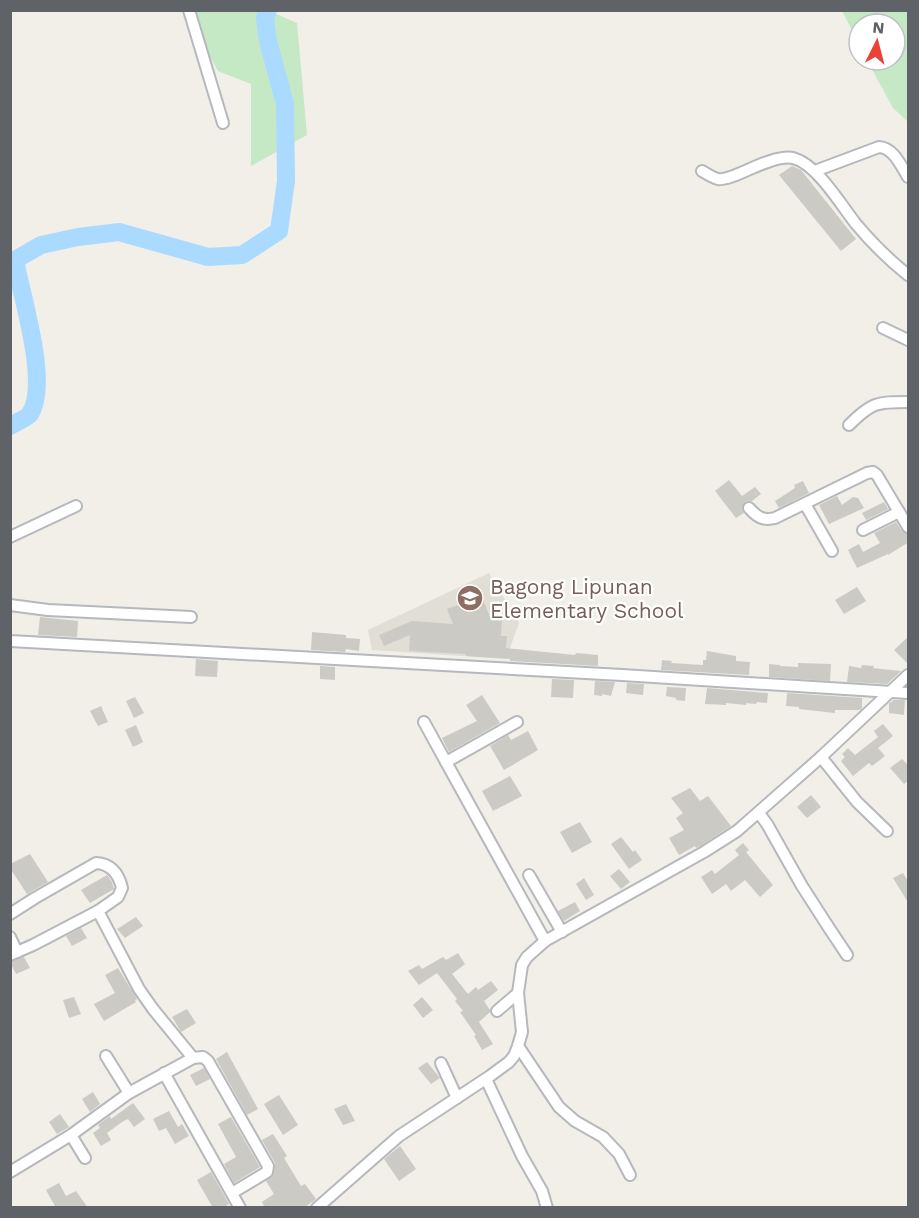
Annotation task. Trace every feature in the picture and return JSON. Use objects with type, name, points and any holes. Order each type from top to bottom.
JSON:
[{"type":"street","points":[[189,10],[223,123]]},
{"type":"street","points":[[815,171],[884,147],[891,150],[909,177]]},
{"type":"street","points":[[702,171],[716,178],[725,179],[776,160],[786,158],[801,162],[815,171],[862,231],[889,260],[909,275]]},
{"type":"street","points":[[883,328],[909,340]]},
{"type":"street","points":[[849,425],[870,407],[883,402],[909,402]]},
{"type":"street","points":[[749,508],[757,516],[768,520],[775,518],[873,472],[909,527]]},
{"type":"street","points":[[805,504],[832,551]]},
{"type":"street","points":[[10,537],[76,506]]},
{"type":"street","points":[[863,530],[900,512]]},
{"type":"street","points":[[10,605],[48,610],[191,617]]},
{"type":"street","points":[[10,641],[909,693]]},
{"type":"street","points":[[317,1208],[399,1136],[509,1062],[514,1056],[522,1032],[518,993],[522,965],[527,957],[545,941],[704,852],[737,831],[909,675]]},
{"type":"street","points":[[424,722],[545,941]]},
{"type":"street","points":[[446,762],[517,722]]},
{"type":"street","points":[[821,757],[857,802],[886,831]]},
{"type":"street","points":[[759,813],[847,955]]},
{"type":"street","points":[[10,914],[96,863],[109,867],[119,877],[122,888],[118,897],[98,911],[14,954],[10,937]]},
{"type":"street","points":[[529,875],[562,932]]},
{"type":"street","points":[[98,911],[139,989],[193,1058]]},
{"type":"street","points":[[497,1011],[518,993]]},
{"type":"street","points":[[518,1046],[560,1107],[574,1121],[603,1137],[619,1154],[630,1175]]},
{"type":"street","points":[[106,1056],[129,1093]]},
{"type":"street","points":[[10,1172],[71,1135],[129,1093],[193,1058],[203,1057],[208,1060],[268,1166],[267,1172],[232,1193]]},
{"type":"street","points":[[441,1063],[457,1098]]},
{"type":"street","points":[[164,1073],[240,1208]]},
{"type":"street","points":[[486,1079],[522,1156],[542,1191],[547,1208]]},
{"type":"street","points":[[71,1135],[85,1158]]},
{"type":"shaded area","name":"Bagong Lipunan Elementary School","points":[[489,573],[519,623],[506,659],[372,650],[368,630]]},
{"type":"green space","points":[[185,11],[275,11],[274,13],[297,23],[307,135],[251,166],[251,84],[218,71]]},
{"type":"green space","points":[[842,11],[908,11],[908,122],[893,108],[874,72],[907,72],[907,12],[847,12],[847,21]]},
{"type":"building","points":[[792,166],[801,170],[856,239],[841,251],[779,175]]},
{"type":"building","points":[[729,480],[742,496],[755,487],[761,494],[752,501],[744,503],[742,509],[744,513],[736,518],[715,491]]},
{"type":"building","points":[[803,481],[809,493],[779,508],[775,501],[795,488],[794,485]]},
{"type":"building","points":[[837,496],[842,505],[853,497],[858,498],[864,508],[829,524],[819,505]]},
{"type":"building","points":[[884,502],[888,509],[866,520],[862,513]]},
{"type":"building","points":[[896,522],[902,531],[909,534],[909,542],[888,555],[857,568],[848,550],[859,544],[863,552],[880,543],[874,533]]},
{"type":"building","points":[[857,587],[866,601],[844,614],[835,600]]},
{"type":"building","points":[[481,595],[490,617],[502,618],[501,636],[507,636],[506,648],[598,655],[598,666],[510,661],[510,659],[466,656],[466,654],[409,651],[410,635],[384,646],[379,635],[412,621],[453,624],[447,609]]},
{"type":"building","points":[[40,617],[78,621],[77,637],[38,635]]},
{"type":"building","points":[[312,632],[346,635],[346,638],[360,639],[359,651],[311,650]]},
{"type":"building","points":[[909,636],[909,665],[894,650]]},
{"type":"building","points":[[707,651],[736,656],[736,661],[750,662],[749,675],[661,670],[662,660],[672,661],[671,663],[703,665]]},
{"type":"building","points":[[196,659],[218,661],[217,677],[195,676]]},
{"type":"building","points":[[798,663],[831,664],[830,681],[769,677],[769,664],[798,667]]},
{"type":"building","points":[[862,665],[901,671],[887,684],[847,682],[849,666],[861,668]]},
{"type":"building","points":[[320,666],[335,667],[335,680],[320,679]]},
{"type":"building","points":[[552,679],[574,680],[573,698],[551,697]]},
{"type":"building","points":[[595,681],[615,682],[611,696],[594,695]]},
{"type":"building","points":[[627,683],[644,684],[643,695],[626,693]]},
{"type":"building","points":[[667,687],[686,688],[685,701],[666,696]]},
{"type":"building","points":[[707,688],[768,693],[767,703],[705,704]]},
{"type":"building","points":[[787,693],[862,698],[862,708],[860,710],[835,710],[835,713],[799,709],[799,707],[786,706]]},
{"type":"building","points":[[482,695],[500,723],[449,752],[442,738],[477,721],[466,705]]},
{"type":"building","points":[[135,697],[144,713],[134,718],[126,701]]},
{"type":"building","points":[[893,700],[905,700],[904,715],[889,713],[889,703]]},
{"type":"building","points":[[101,706],[108,722],[98,726],[90,711]]},
{"type":"building","points":[[883,724],[893,736],[878,748],[885,756],[872,766],[869,763],[853,776],[841,761],[845,757],[842,754],[848,748],[855,755],[878,737],[874,731]]},
{"type":"building","points":[[136,725],[143,742],[133,747],[125,730]]},
{"type":"building","points":[[528,731],[538,750],[504,770],[490,746],[508,735],[511,740]]},
{"type":"building","points":[[902,759],[909,766],[909,780],[904,784],[890,768]]},
{"type":"building","points":[[510,776],[522,796],[493,811],[482,791]]},
{"type":"building","points":[[690,788],[700,801],[708,796],[731,826],[700,846],[696,848],[695,846],[679,855],[669,838],[684,830],[676,818],[683,813],[671,798]]},
{"type":"building","points":[[811,795],[821,807],[807,818],[797,807]]},
{"type":"building","points":[[580,822],[592,842],[572,853],[560,832]]},
{"type":"building","points":[[621,837],[642,860],[629,869],[611,844]]},
{"type":"building","points":[[743,843],[749,850],[746,852],[773,885],[760,897],[745,880],[731,891],[726,884],[712,894],[701,877],[712,870],[715,874],[739,855],[735,850]]},
{"type":"building","points":[[30,854],[48,882],[27,894],[10,868],[10,864]]},
{"type":"building","points":[[619,869],[630,882],[621,889],[610,876]]},
{"type":"building","points":[[903,873],[909,883],[909,904],[893,878]]},
{"type":"building","points":[[107,875],[114,889],[90,903],[81,890]]},
{"type":"building","points":[[584,878],[594,895],[586,900],[576,884]]},
{"type":"building","points":[[575,902],[580,911],[564,921],[558,911]]},
{"type":"building","points":[[136,917],[143,926],[125,938],[117,929]]},
{"type":"building","points":[[81,928],[87,938],[72,946],[66,936]]},
{"type":"building","points":[[458,953],[465,964],[452,974],[468,994],[476,987],[478,990],[491,981],[498,990],[484,1001],[490,1012],[479,1022],[493,1044],[482,1050],[474,1036],[476,1035],[460,1012],[463,1011],[455,1001],[457,999],[437,973],[419,985],[408,971],[419,965],[422,969],[443,957],[446,960]]},
{"type":"building","points":[[24,957],[30,968],[16,974],[10,962]]},
{"type":"building","points":[[118,968],[137,999],[136,1002],[104,1021],[94,1004],[115,993],[105,975]]},
{"type":"building","points":[[74,997],[81,1014],[69,1018],[63,1000]]},
{"type":"building","points":[[422,997],[433,1010],[423,1018],[413,1005]]},
{"type":"building","points":[[187,1009],[196,1023],[181,1032],[172,1017]]},
{"type":"building","points":[[227,1052],[258,1109],[247,1115],[216,1059]]},
{"type":"building","points":[[427,1062],[440,1078],[431,1084],[418,1068]]},
{"type":"building","points":[[204,1068],[210,1079],[196,1086],[190,1075]]},
{"type":"building","points":[[93,1092],[100,1104],[90,1112],[82,1099]]},
{"type":"building","points":[[279,1095],[298,1125],[283,1135],[264,1104]]},
{"type":"building","points":[[133,1103],[145,1119],[134,1127],[128,1119],[122,1122],[107,1133],[111,1140],[101,1146],[93,1133],[100,1128],[98,1125],[110,1116],[111,1119]]},
{"type":"building","points":[[346,1104],[355,1121],[343,1125],[334,1109]]},
{"type":"building","points":[[169,1111],[178,1127],[182,1124],[189,1136],[175,1144],[166,1128],[159,1131],[153,1119]]},
{"type":"building","points":[[60,1114],[69,1127],[57,1134],[49,1122]]},
{"type":"building","points":[[231,1117],[260,1167],[234,1183],[224,1164],[236,1157],[218,1124]]},
{"type":"building","points":[[273,1134],[287,1156],[284,1158],[301,1186],[305,1184],[316,1199],[304,1208],[265,1208],[262,1202],[274,1194],[266,1181],[273,1176],[275,1163],[262,1140]]},
{"type":"building","points":[[400,1146],[416,1169],[399,1181],[384,1159]]},
{"type":"building","points":[[211,1172],[229,1204],[223,1208],[213,1208],[197,1180]]},
{"type":"building","points":[[59,1183],[66,1196],[76,1191],[88,1208],[56,1208],[46,1190]]},
{"type":"waterway","points":[[10,426],[30,414],[35,400],[37,382],[32,338],[15,260],[41,245],[78,237],[119,232],[208,257],[242,255],[279,231],[286,181],[285,104],[268,41],[265,18],[268,10]]},
{"type":"place","name":"Bagong Lipunan Elementary School","points":[[470,598]]}]
